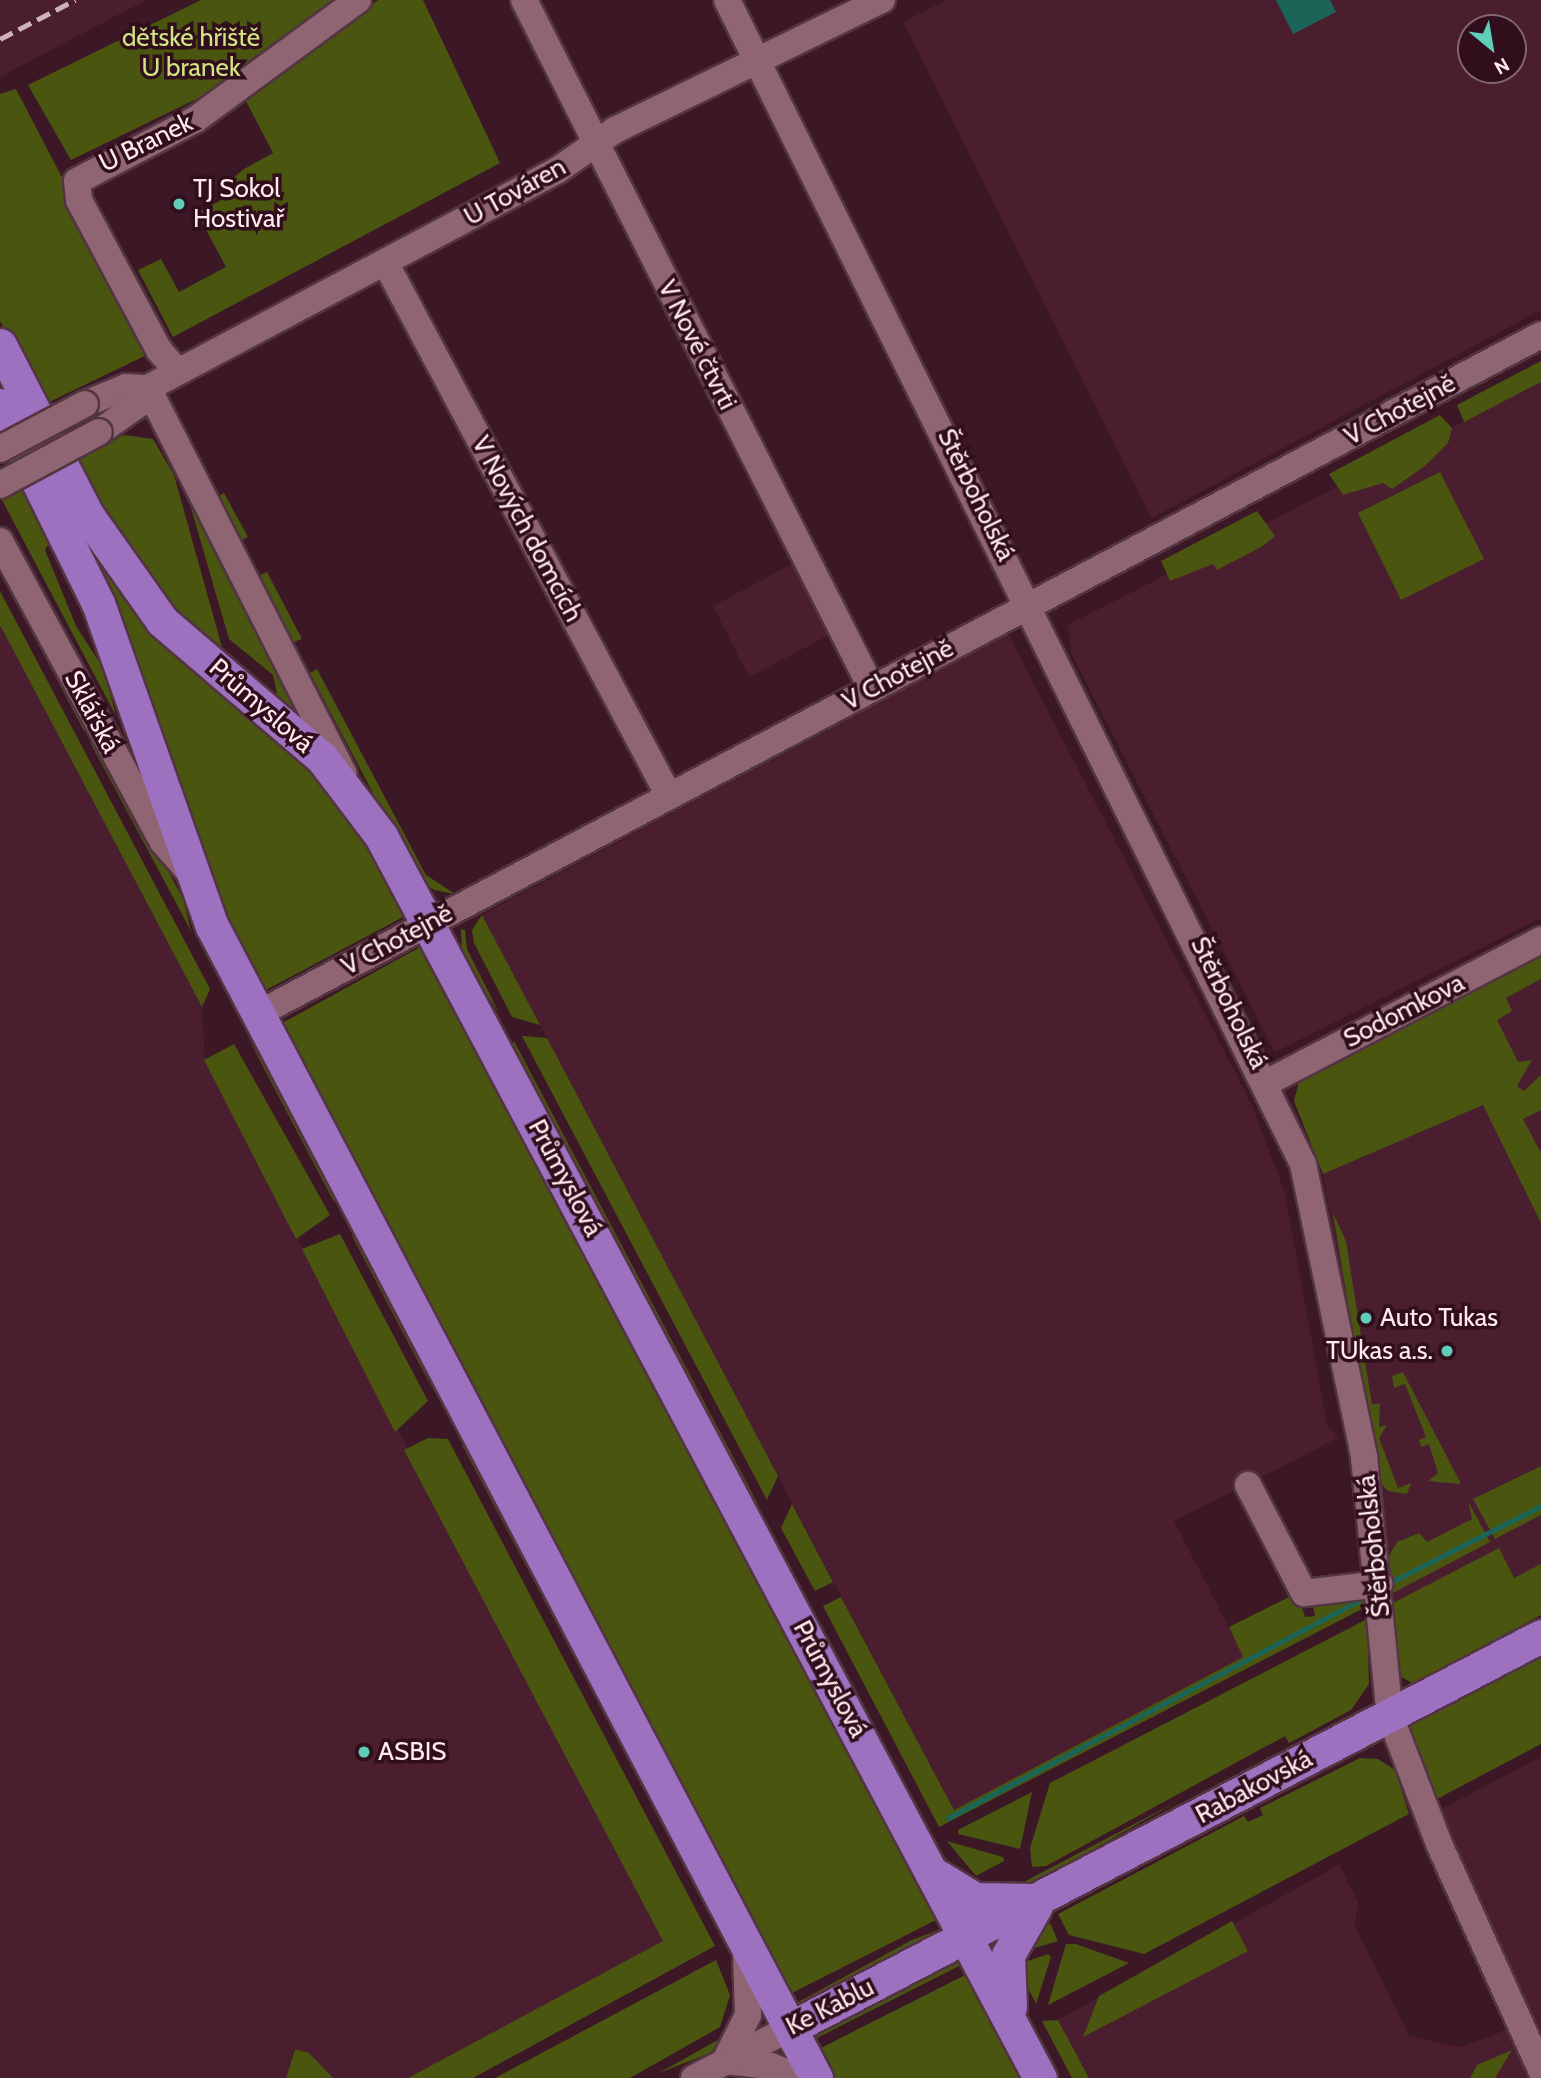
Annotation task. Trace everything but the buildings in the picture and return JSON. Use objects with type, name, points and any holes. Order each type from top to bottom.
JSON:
[{"type":"main road","name":"Průmyslová","points":[[0,345],[88,516],[162,621],[302,740],[354,794],[431,923],[1040,2078]]},
{"type":"main road","points":[[0,405],[98,603],[192,876],[256,1015],[816,2078]]},
{"type":"main road","name":"Rabakovská","points":[[967,1939],[1541,1636]]},
{"type":"main road","points":[[930,1870],[975,1899],[1043,1899]]},
{"type":"main road","points":[[1015,2031],[1007,1955],[1016,1931],[1043,1899]]},
{"type":"main road","name":"Ke Kablu","points":[[790,2028],[967,1939]]},
{"type":"street","name":"U Branek","points":[[178,372],[159,350],[79,200],[77,181],[196,119],[358,0]]},
{"type":"street","name":"V Nové čtvrti","points":[[524,0],[594,144],[872,688]]},
{"type":"street","name":"Štěrboholská","points":[[727,0],[755,62],[1268,1082],[1318,1215],[1364,1457],[1379,1584],[1390,1716],[1440,1846],[1541,2070]]},
{"type":"street","name":"U Továren","points":[[0,449],[85,404],[126,387],[148,388],[558,170],[594,144],[882,0]]},
{"type":"street","name":"V Nových domcích","points":[[385,262],[668,796]]},
{"type":"street","name":"V Chotejně","points":[[256,1015],[1541,335]]},
{"type":"street","name":"U Továren","points":[[0,485],[99,432],[139,404],[148,388]]},
{"type":"street","points":[[148,388],[354,794]]},
{"type":"street","name":"Sklářská","points":[[0,541],[163,842],[192,876]]},
{"type":"street","name":"Sodomkova","points":[[1268,1082],[1541,940]]},
{"type":"street","points":[[1248,1485],[1304,1593],[1379,1584]]},
{"type":"street","points":[[743,1939],[748,2015],[725,2061],[771,2066],[801,2078]]},
{"type":"street","name":"Ke Kablu","points":[[694,2078],[790,2028]]},
{"type":"shaded area","points":[[0,0],[146,0],[0,77]]},
{"type":"shaded area","points":[[947,0],[1541,0],[1541,310],[1152,518],[903,22]]},
{"type":"shaded area","points":[[1276,0],[1330,0],[1336,12],[1293,34]]},
{"type":"shaded area","points":[[1541,382],[1541,918],[1275,1052],[1071,653],[1068,625]]},
{"type":"shaded area","points":[[792,564],[829,635],[749,677],[713,606]]},
{"type":"shaded area","points":[[0,624],[202,1007],[205,1060],[664,1941],[408,2078],[333,2078],[309,2054],[294,2049],[286,2078],[0,2078]]},
{"type":"shaded area","points":[[1008,634],[1251,1103],[1285,1193],[1327,1424],[1338,1438],[1174,1521],[1244,1657],[954,1810],[482,915]]},
{"type":"shaded area","name":"TUkas a.s.","points":[[1541,968],[1541,1564],[1514,1578],[1498,1549],[1391,1604],[1382,1504],[1323,1174],[1483,1104],[1445,1014]]},
{"type":"shaded area","points":[[1541,1757],[1541,2078],[1089,2078],[1058,2020],[1339,1865],[1358,1902],[1355,1926],[1409,2036],[1460,2047],[1520,2025],[1428,1816]]},
{"type":"green space","name":"dětské hřiště U branek","points":[[201,0],[337,0],[219,88],[71,160],[28,85]]},
{"type":"green space","points":[[378,0],[423,0],[500,163],[173,337],[138,270],[161,259],[179,292],[226,267],[197,213],[227,197],[223,186],[244,169],[273,153],[246,101]]},
{"type":"green space","points":[[16,89],[153,352],[45,404],[0,321],[0,94]]},
{"type":"green space","points":[[1541,361],[1541,382],[1464,422],[1457,405]]},
{"type":"green space","points":[[1440,415],[1452,428],[1448,443],[1425,466],[1392,489],[1383,483],[1343,495],[1329,474]]},
{"type":"green space","points":[[124,435],[153,439],[174,475],[222,647],[185,626],[161,602],[73,460]]},
{"type":"green space","points":[[53,470],[85,532],[349,806],[407,915],[266,990],[253,987]]},
{"type":"green space","points":[[1440,472],[1484,559],[1401,600],[1358,513]]},
{"type":"green space","points":[[182,477],[316,736],[277,694],[273,675],[229,639]]},
{"type":"green space","points":[[27,484],[49,543],[45,550],[76,626],[103,668],[116,716],[1,498]]},
{"type":"green space","points":[[224,493],[248,537],[240,541],[217,497]]},
{"type":"green space","points":[[1257,511],[1275,536],[1263,546],[1217,570],[1213,564],[1170,581],[1161,561]]},
{"type":"green space","points":[[0,553],[92,727],[84,731],[0,571]]},
{"type":"green space","points":[[267,572],[302,639],[294,642],[259,576]]},
{"type":"green space","points":[[0,591],[210,989],[202,1007],[0,625]]},
{"type":"green space","points":[[317,669],[426,875],[455,894],[434,890],[417,877],[310,673]]},
{"type":"green space","points":[[98,738],[183,899],[191,931],[90,742]]},
{"type":"green space","points":[[482,915],[540,1025],[512,1017],[474,943],[472,930]]},
{"type":"green space","points":[[461,929],[465,930],[467,949],[499,1013],[462,957]]},
{"type":"green space","points":[[422,946],[942,1917],[786,1996],[277,1026]]},
{"type":"green space","points":[[1541,954],[1541,979],[1506,998],[1512,1011],[1497,1020],[1518,1062],[1532,1060],[1517,1086],[1524,1091],[1541,1075],[1541,1110],[1523,1119],[1541,1153],[1541,1223],[1483,1105],[1323,1174],[1294,1101],[1299,1081]]},
{"type":"green space","points":[[522,1036],[547,1038],[778,1476],[767,1500]]},
{"type":"green space","points":[[248,1038],[336,1188],[334,1202]]},
{"type":"green space","points":[[514,1041],[758,1504],[751,1503],[511,1051]]},
{"type":"green space","points":[[234,1044],[330,1215],[296,1239],[204,1060]]},
{"type":"green space","points":[[1333,1213],[1346,1241],[1372,1405],[1380,1403],[1379,1427],[1387,1425],[1379,1438],[1398,1488],[1411,1483],[1407,1494],[1388,1491],[1377,1479]]},
{"type":"green space","points":[[340,1234],[428,1401],[395,1432],[302,1249]]},
{"type":"green space","points":[[352,1236],[364,1241],[432,1388]]},
{"type":"green space","points":[[1403,1372],[1460,1484],[1428,1481],[1438,1473],[1429,1444],[1421,1447],[1419,1440],[1426,1437],[1405,1384],[1394,1388],[1392,1376]]},
{"type":"green space","points":[[428,1438],[448,1439],[715,1946],[473,2078],[408,2078],[663,1941],[404,1450]]},
{"type":"green space","points":[[462,1445],[472,1452],[631,1749],[659,1817]]},
{"type":"green space","points":[[1541,1466],[1541,1515],[1495,1539],[1473,1499]]},
{"type":"green space","points":[[1468,1501],[1490,1542],[1391,1594],[1388,1558],[1397,1542],[1419,1533],[1427,1542],[1472,1519]]},
{"type":"green space","points":[[792,1504],[833,1582],[815,1591],[781,1528]]},
{"type":"green space","points":[[1499,1548],[1514,1578],[1541,1564],[1541,1615],[1412,1683],[1398,1675],[1391,1604]]},
{"type":"green space","points":[[1297,1593],[1305,1617],[1315,1616],[1313,1605],[1365,1595],[1366,1607],[939,1827],[823,1606],[841,1597],[954,1810],[1243,1657],[1229,1627]]},
{"type":"green space","points":[[1367,1619],[1369,1684],[1351,1710],[1289,1743],[1285,1736],[1046,1866],[1032,1867],[1030,1848],[1050,1783]]},
{"type":"green space","points":[[1541,1653],[1541,1744],[1433,1801],[1405,1725]]},
{"type":"green space","points":[[1360,1758],[1378,1759],[1395,1770],[1409,1814],[1144,1954],[1069,1935],[1058,1914],[1244,1816],[1248,1822],[1263,1815],[1260,1808]]},
{"type":"green space","points":[[1032,1792],[1020,1849],[958,1834],[958,1830]]},
{"type":"green space","points":[[1180,1800],[1028,1886],[1018,1885]]},
{"type":"green space","points":[[947,1841],[1003,1857],[1004,1861],[976,1876]]},
{"type":"green space","points":[[1232,1921],[1248,1951],[1083,2037],[1099,1996]]},
{"type":"green space","points":[[1050,1923],[1058,1941],[1028,1950],[1041,1930]]},
{"type":"green space","points":[[946,1927],[800,2006],[791,2006],[912,1940]]},
{"type":"green space","points":[[1066,1944],[1076,1944],[1129,1963],[1048,2005]]},
{"type":"green space","points":[[1048,1954],[1051,1957],[1036,2004],[1024,1980],[1025,1962]]},
{"type":"green space","points":[[716,1960],[730,1995],[720,2027],[630,2078],[495,2078]]},
{"type":"green space","points":[[958,1960],[965,1963],[811,2041],[812,2038]]},
{"type":"green space","points":[[971,1972],[1027,2078],[829,2078],[815,2051]]},
{"type":"green space","points":[[1058,2020],[1089,2078],[1072,2078],[1042,2021]]},
{"type":"green space","points":[[723,2037],[715,2051],[659,2073]]},
{"type":"green space","points":[[295,2049],[309,2053],[333,2078],[286,2078]]},
{"type":"green space","points":[[1512,2050],[1495,2078],[1470,2078],[1477,2065]]},
{"type":"waterway","points":[[1389,1583],[1541,1506]]},
{"type":"waterway","points":[[948,1818],[1365,1597]]},
{"type":"railway","points":[[0,39],[75,0]]},
{"type":"place","name":"TJ Sokol Hostivař","points":[[179,204]]},
{"type":"place","name":"Auto Tukas","points":[[1366,1318]]},
{"type":"place","name":"TUkas a.s.","points":[[1447,1351]]},
{"type":"place","name":"ASBIS","points":[[364,1752]]}]
